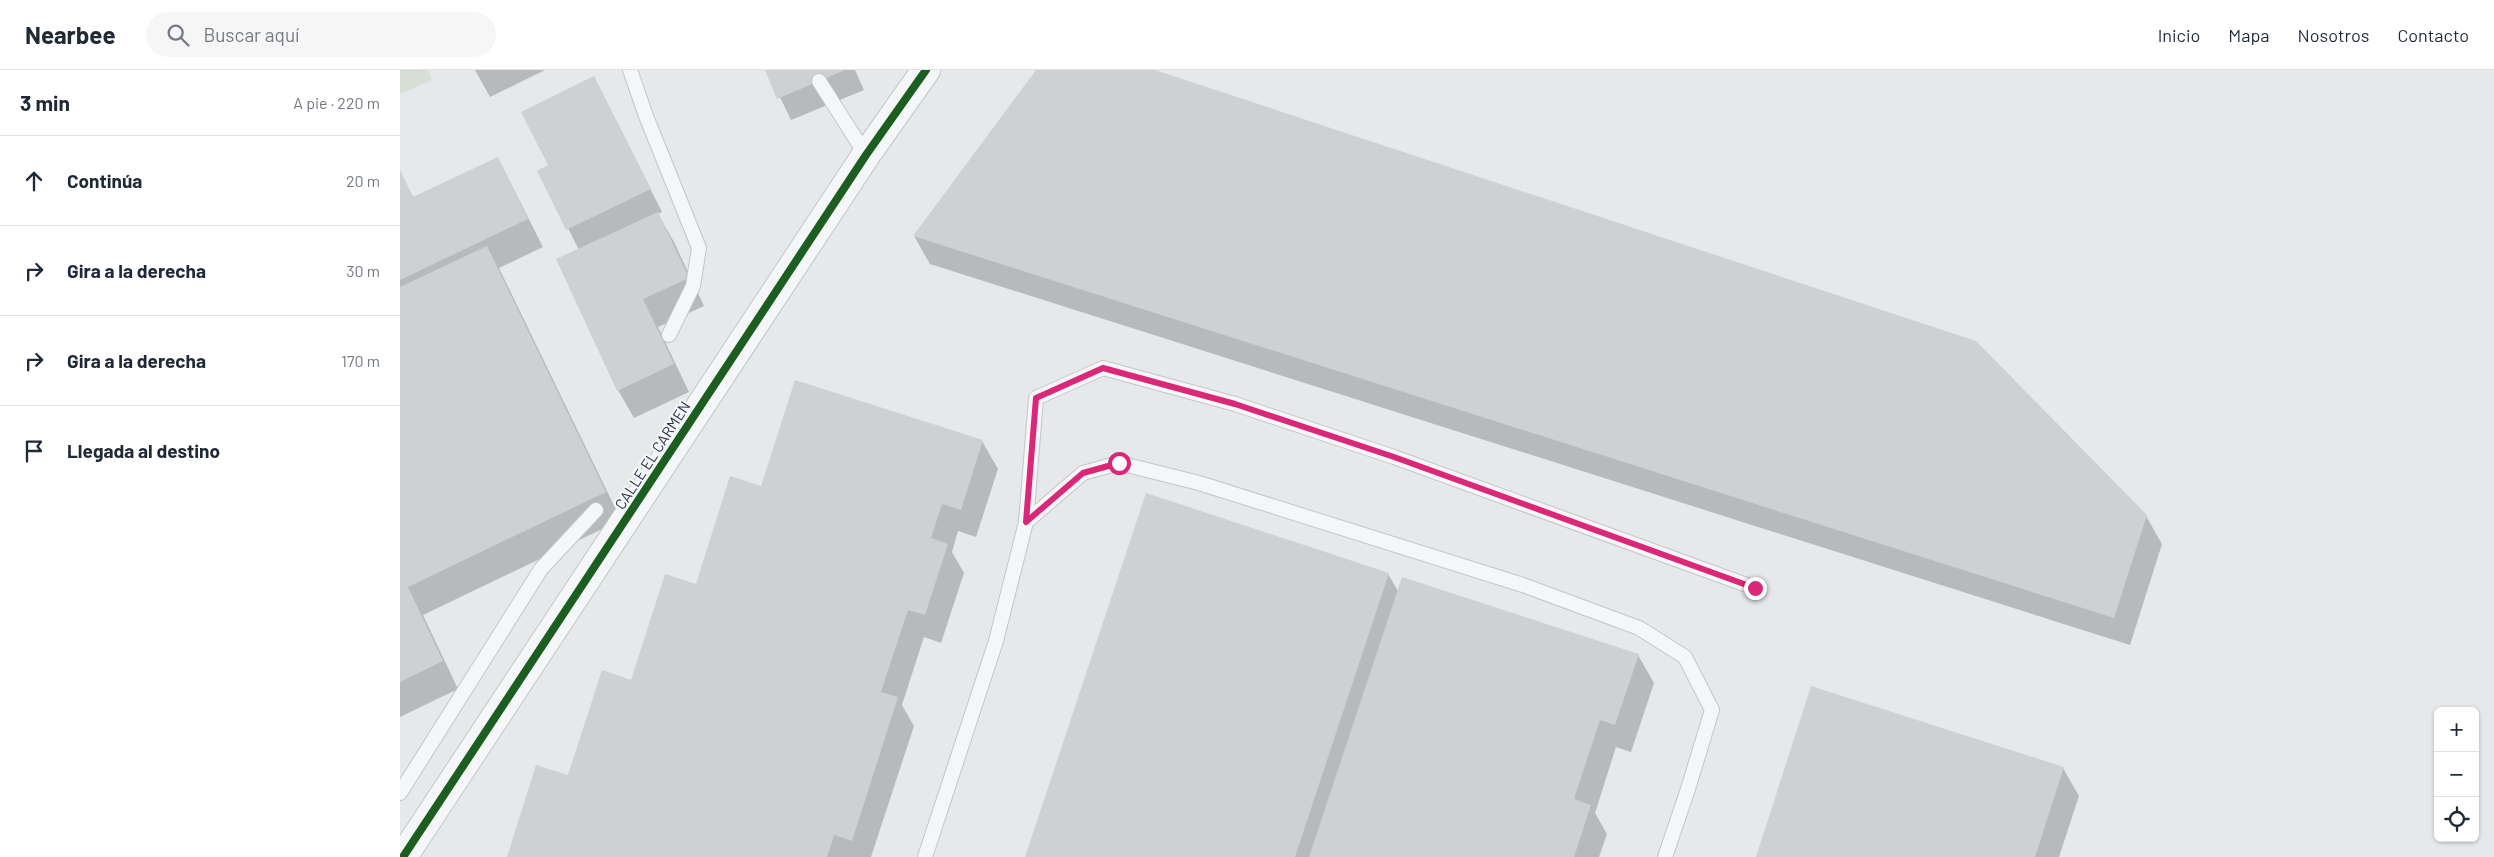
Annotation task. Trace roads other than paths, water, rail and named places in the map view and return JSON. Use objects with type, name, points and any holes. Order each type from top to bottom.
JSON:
[{"type":"street","name":"CALLE EL CARMEN","points":[[403,857],[866,155],[926,70]]},
{"type":"street","points":[[400,850],[403,857]]},
{"type":"lane","points":[[630,70],[646,116],[699,248],[693,286],[669,335]]},
{"type":"lane","points":[[818,81],[866,155]]},
{"type":"lane","points":[[925,857],[996,641],[1026,522],[1036,398],[1103,368],[1235,404],[1394,457],[1755,588]]},
{"type":"lane","points":[[1026,522],[1083,473],[1119,463],[1199,483],[1318,519],[1523,585],[1638,628],[1685,657],[1712,710],[1665,857]]},
{"type":"lane","points":[[400,793],[541,569],[596,510]]}]
